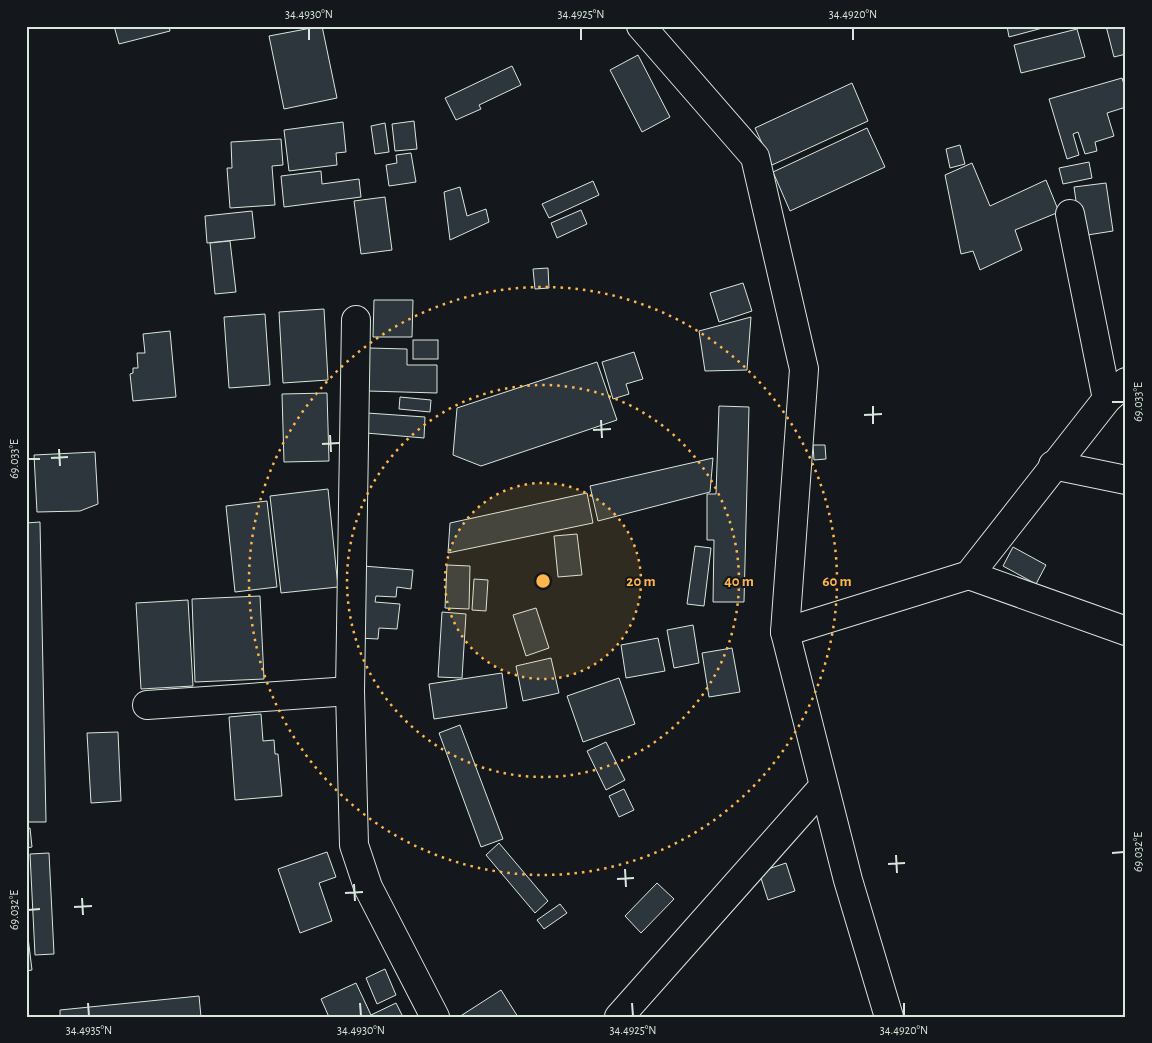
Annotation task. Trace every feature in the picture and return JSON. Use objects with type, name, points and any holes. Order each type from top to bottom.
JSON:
[{"type":"street","points":[[641,26],[755,157],[804,369],[785,632],[823,787],[889,1017]]},
{"type":"street","points":[[785,632],[969,575],[1054,465],[1116,390],[1070,214]]},
{"type":"street","points":[[356,320],[350,691],[354,845],[368,887],[435,1017]]},
{"type":"street","points":[[1054,465],[1126,480]]},
{"type":"street","points":[[969,575],[1126,631]]},
{"type":"street","points":[[147,705],[350,691]]},
{"type":"street","points":[[619,1017],[823,787]]},
{"type":"building","points":[[114,26],[169,26],[170,31],[119,44]]},
{"type":"building","points":[[322,26],[337,98],[284,109],[269,36]]},
{"type":"building","points":[[1007,26],[1050,26],[1009,37]]},
{"type":"building","points":[[1106,26],[1126,26],[1126,54],[1114,57]]},
{"type":"building","points":[[1077,29],[1085,57],[1021,73],[1014,45]]},
{"type":"building","points":[[638,55],[670,117],[642,132],[610,70]]},
{"type":"building","points":[[512,66],[521,85],[479,105],[481,109],[456,120],[445,98]]},
{"type":"building","points":[[1122,78],[1126,91],[1126,107],[1107,113],[1114,136],[1095,142],[1097,151],[1085,154],[1078,132],[1073,134],[1079,155],[1067,159],[1049,99]]},
{"type":"building","points":[[852,83],[868,121],[772,165],[755,128]]},
{"type":"building","points":[[414,121],[417,149],[395,151],[392,124]]},
{"type":"building","points":[[343,122],[346,152],[336,153],[337,165],[289,171],[284,130]]},
{"type":"building","points":[[385,123],[389,152],[375,154],[371,126]]},
{"type":"building","points":[[867,128],[885,167],[790,211],[773,172]]},
{"type":"building","points":[[281,139],[283,165],[272,166],[275,205],[230,208],[227,168],[232,168],[231,142]]},
{"type":"building","points":[[960,145],[965,164],[950,168],[946,149]]},
{"type":"building","points":[[411,153],[416,182],[389,186],[386,165],[397,163],[396,155]]},
{"type":"building","points":[[1089,162],[1092,178],[1063,184],[1059,168]]},
{"type":"building","points":[[972,163],[990,206],[1046,180],[1059,212],[1015,230],[1022,250],[980,270],[973,251],[961,254],[945,175]]},
{"type":"building","points":[[321,171],[322,184],[359,179],[361,197],[284,207],[281,176]]},
{"type":"building","points":[[593,181],[599,195],[549,218],[542,204]]},
{"type":"building","points":[[1106,183],[1113,231],[1081,236],[1074,187]]},
{"type":"building","points":[[460,187],[467,216],[486,209],[489,222],[450,240],[444,192]]},
{"type":"building","points":[[385,197],[392,250],[361,254],[354,201]]},
{"type":"building","points":[[581,210],[587,224],[557,238],[551,223]]},
{"type":"building","points":[[252,211],[255,238],[207,243],[205,216]]},
{"type":"building","points":[[230,241],[236,292],[215,294],[210,243]]},
{"type":"building","points":[[548,268],[549,288],[535,289],[533,269]]},
{"type":"building","points":[[743,283],[752,311],[719,322],[710,293]]},
{"type":"building","points":[[374,300],[413,300],[412,337],[373,337]]},
{"type":"building","points":[[324,309],[328,380],[283,383],[279,312]]},
{"type":"building","points":[[265,314],[270,385],[229,388],[224,317]]},
{"type":"building","points":[[751,317],[747,370],[705,371],[699,331]]},
{"type":"building","points":[[170,331],[176,397],[133,401],[130,374],[133,373],[133,368],[138,368],[137,353],[145,353],[143,334]]},
{"type":"building","points":[[413,340],[438,340],[438,359],[413,359]]},
{"type":"building","points":[[369,348],[407,349],[407,365],[437,365],[437,393],[368,391]]},
{"type":"building","points":[[634,352],[643,379],[626,384],[629,394],[613,399],[602,362]]},
{"type":"building","points":[[597,362],[617,420],[481,466],[453,455],[457,408]]},
{"type":"building","points":[[327,393],[329,461],[284,462],[282,394]]},
{"type":"building","points":[[400,397],[431,400],[430,412],[399,409]]},
{"type":"building","points":[[719,406],[749,407],[744,602],[713,602],[714,540],[707,540],[707,494],[716,494]]},
{"type":"building","points":[[367,413],[425,417],[424,438],[366,433]]},
{"type":"building","points":[[813,445],[825,445],[826,459],[814,460]]},
{"type":"building","points":[[95,452],[98,504],[80,511],[37,512],[34,455]]},
{"type":"building","points":[[713,458],[710,492],[598,521],[590,486]]},
{"type":"building","points":[[328,489],[338,587],[281,593],[270,496]]},
{"type":"building","points":[[587,493],[593,523],[448,553],[450,523]]},
{"type":"building","points":[[267,501],[277,587],[235,592],[226,506]]},
{"type":"building","points":[[40,522],[46,822],[26,822],[26,523]]},
{"type":"building","points":[[577,534],[582,575],[558,577],[554,536]]},
{"type":"building","points":[[695,546],[711,548],[704,606],[687,604]]},
{"type":"building","points":[[1013,547],[1046,565],[1036,584],[1003,566]]},
{"type":"building","points":[[447,565],[470,566],[469,609],[445,608]]},
{"type":"building","points":[[363,566],[413,570],[411,589],[397,587],[396,597],[376,596],[375,602],[400,604],[397,629],[379,628],[378,639],[358,638]]},
{"type":"building","points":[[474,579],[488,580],[486,611],[472,610]]},
{"type":"building","points":[[260,596],[264,679],[195,682],[192,599]]},
{"type":"building","points":[[188,600],[193,686],[141,689],[136,603]]},
{"type":"building","points":[[536,608],[549,648],[526,656],[513,615]]},
{"type":"building","points":[[442,612],[466,614],[462,678],[438,677]]},
{"type":"building","points":[[693,625],[699,663],[674,668],[667,630]]},
{"type":"building","points":[[658,638],[665,671],[626,678],[621,645]]},
{"type":"building","points":[[732,648],[740,692],[709,697],[702,653]]},
{"type":"building","points":[[551,658],[559,693],[523,701],[516,666]]},
{"type":"building","points":[[502,673],[507,708],[434,719],[429,684]]},
{"type":"building","points":[[619,678],[635,724],[583,742],[567,696]]},
{"type":"building","points":[[261,714],[263,741],[274,740],[275,754],[278,754],[282,796],[235,800],[229,717]]},
{"type":"building","points":[[460,725],[503,839],[481,847],[439,733]]},
{"type":"building","points":[[118,732],[121,801],[91,803],[87,733]]},
{"type":"building","points":[[606,742],[625,780],[606,790],[587,751]]},
{"type":"building","points":[[624,789],[634,810],[619,817],[609,796]]},
{"type":"building","points":[[30,828],[32,847],[26,848],[26,829]]},
{"type":"building","points":[[499,843],[548,901],[535,913],[486,855]]},
{"type":"building","points":[[327,852],[336,877],[319,883],[332,921],[300,933],[278,869]]},
{"type":"building","points":[[49,853],[54,954],[35,955],[30,854]]},
{"type":"building","points":[[786,863],[795,891],[768,900],[759,872]]},
{"type":"building","points":[[657,883],[674,899],[641,933],[625,916]]},
{"type":"building","points":[[560,904],[567,913],[544,929],[537,920]]},
{"type":"building","points":[[26,921],[32,970],[26,971]]},
{"type":"building","points":[[385,969],[396,995],[377,1004],[366,978]]},
{"type":"building","points":[[356,983],[371,1015],[396,1003],[403,1017],[329,1017],[321,999]]},
{"type":"building","points":[[501,990],[518,1017],[459,1017]]},
{"type":"building","points":[[199,996],[201,1017],[60,1017],[60,1010]]}]
